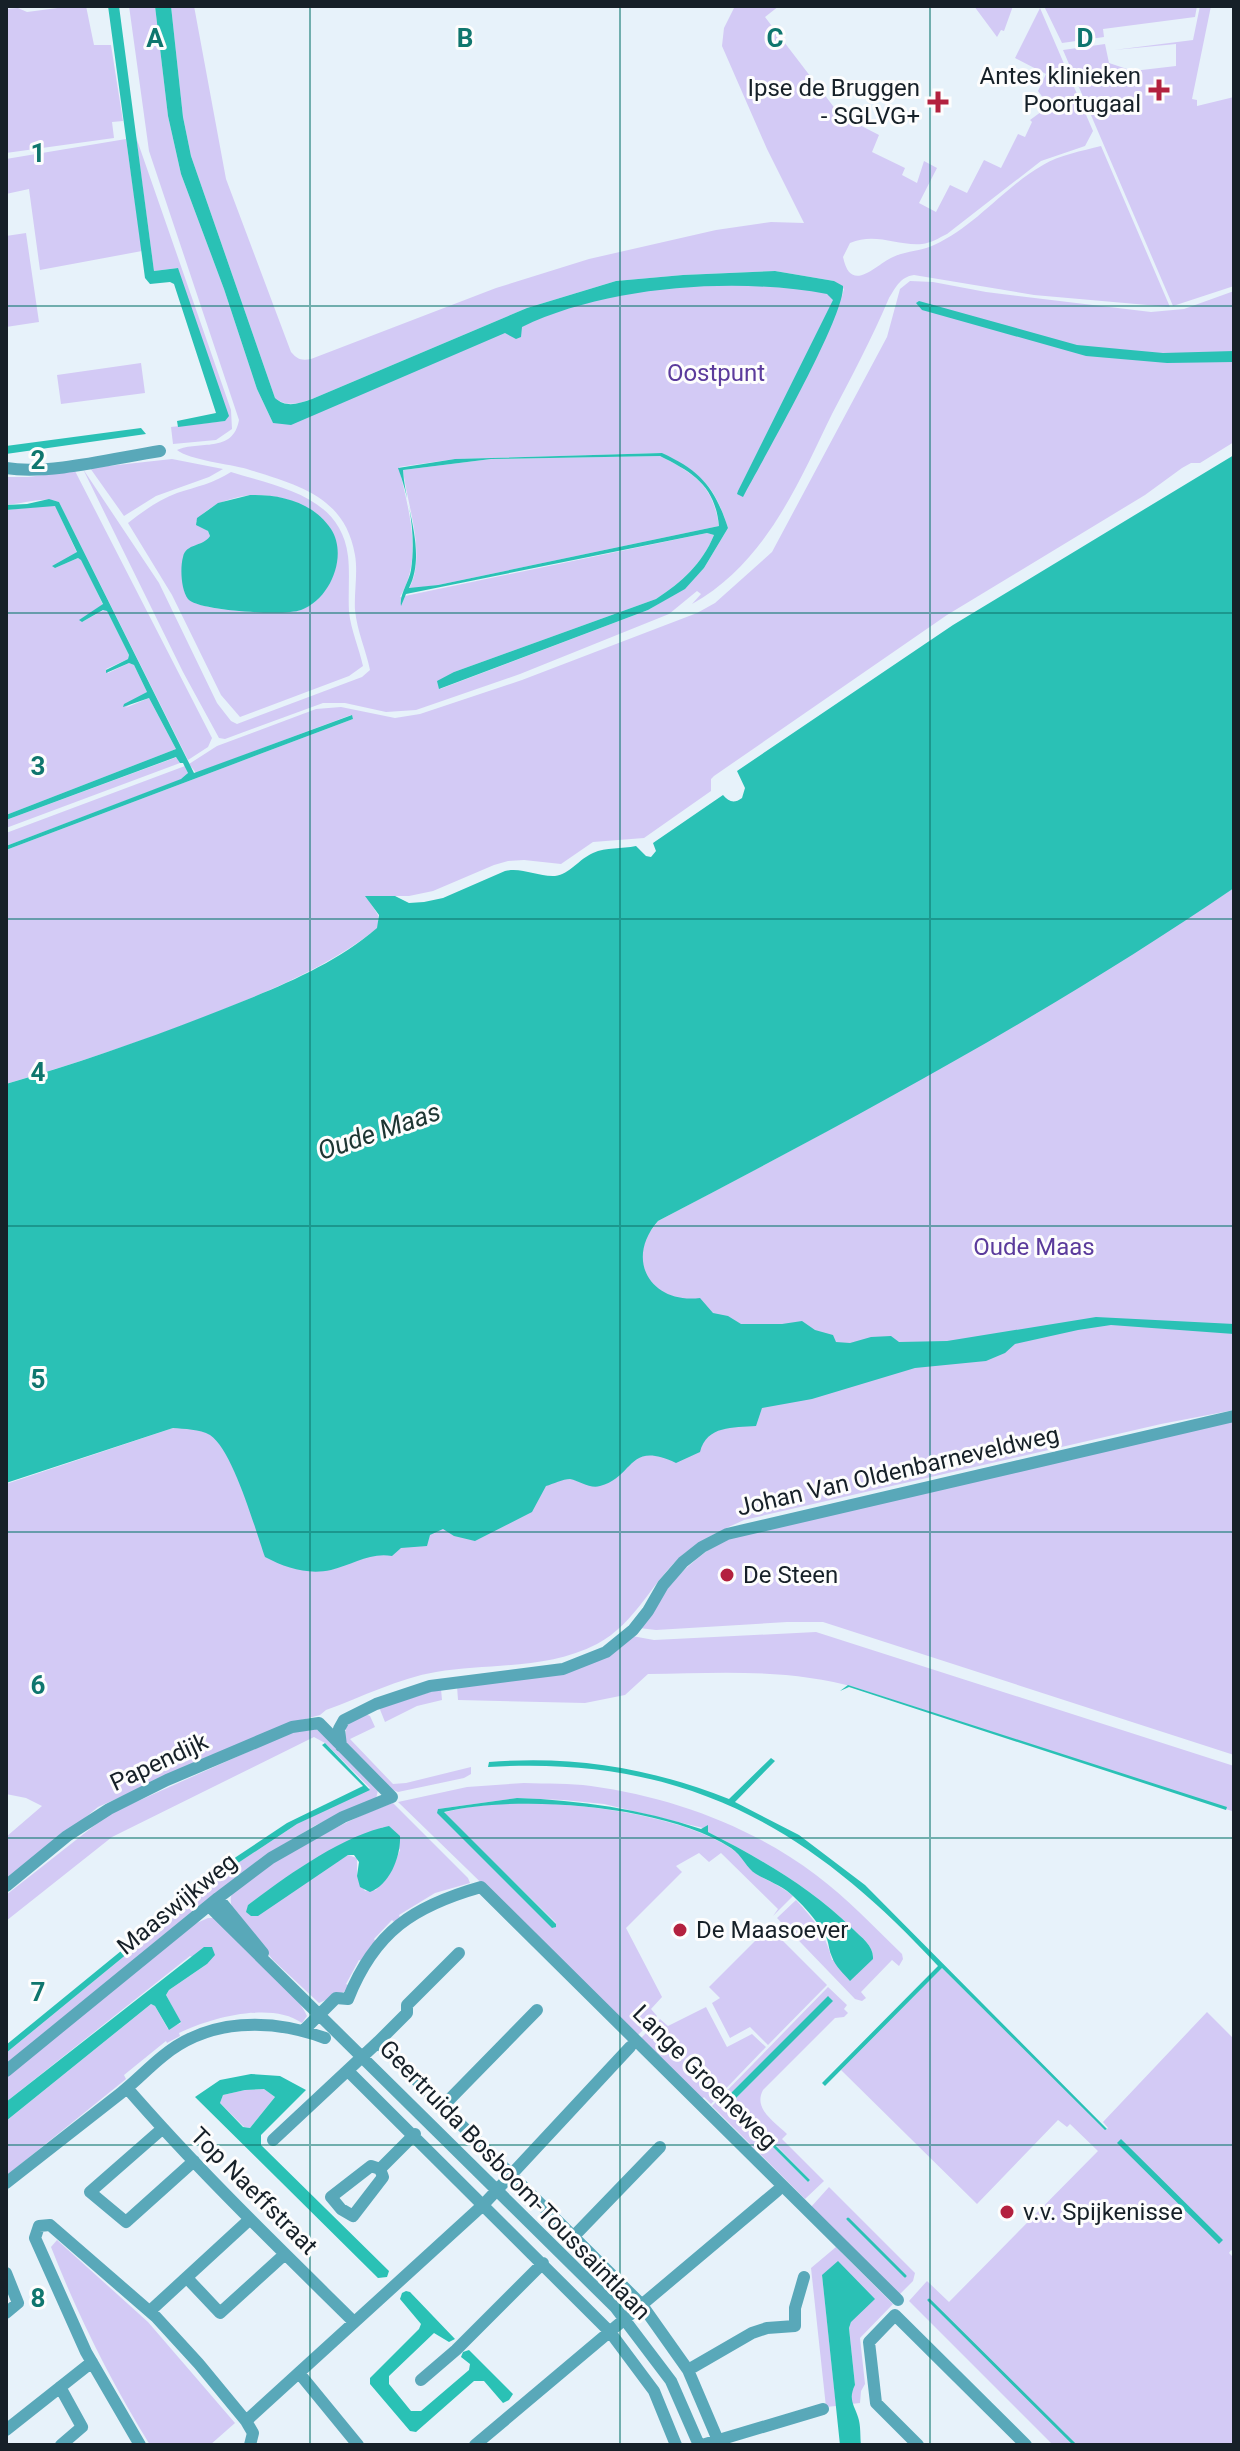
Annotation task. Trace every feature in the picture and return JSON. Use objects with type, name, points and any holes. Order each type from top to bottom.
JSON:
[{"type":"street","points":[[6,468],[18,470],[80,464],[160,451]]},
{"type":"street","name":"Johan Van Oldenbarneveldweg","points":[[341,1746],[339,1729],[344,1720],[376,1704],[430,1686],[563,1669],[606,1652],[633,1630],[663,1585],[683,1562],[702,1547],[727,1534],[1234,1416]]},
{"type":"street","name":"Papendijk","points":[[6,1886],[67,1836],[100,1815],[167,1780],[292,1727],[319,1723],[341,1746]]},
{"type":"street","name":"Maaswijkweg","points":[[6,2071],[271,1858],[305,1837],[392,1797],[341,1746]]},
{"type":"street","name":"Lange Groeneweg","points":[[320,2013],[336,1998],[348,1999],[367,1959],[390,1932],[416,1911],[444,1898],[481,1887],[898,2300]]},
{"type":"street","name":"Geertruida Bosboom-Toussaintlaan","points":[[213,1902],[250,1949],[320,2013],[625,2319],[671,2381],[700,2445]]},
{"type":"street","points":[[273,2140],[407,2013],[407,2005],[459,1953]]},
{"type":"street","points":[[443,2106],[537,2010]]},
{"type":"street","points":[[304,2030],[320,2013]]},
{"type":"street","points":[[6,2183],[127,2088],[165,2054],[191,2039],[250,2023],[304,2030],[325,2038]]},
{"type":"street","points":[[378,2042],[642,2305],[688,2370],[719,2442]]},
{"type":"street","points":[[246,2421],[483,2205],[630,2047]]},
{"type":"street","points":[[348,2071],[415,2134],[610,2332],[654,2391],[676,2445]]},
{"type":"street","name":"Top Naeffstraat","points":[[127,2088],[249,2220],[354,2322]]},
{"type":"street","points":[[162,2129],[90,2192],[126,2222],[194,2161]]},
{"type":"street","points":[[380,2169],[415,2134]]},
{"type":"street","points":[[575,2235],[660,2147]]},
{"type":"street","points":[[479,2444],[777,2191]]},
{"type":"street","points":[[150,2311],[249,2220]]},
{"type":"street","points":[[140,2445],[92,2362],[35,2238],[39,2226],[50,2225],[150,2311],[246,2421],[253,2433],[250,2445]]},
{"type":"street","points":[[187,2278],[220,2313],[285,2254]]},
{"type":"street","points":[[421,2380],[468,2339],[543,2263]]},
{"type":"street","points":[[6,2273],[18,2303],[6,2313]]},
{"type":"street","points":[[688,2370],[752,2333],[767,2328],[795,2326],[795,2308],[804,2277]]},
{"type":"street","points":[[918,2445],[876,2403],[869,2342],[895,2315],[1026,2445]]},
{"type":"street","points":[[6,2430],[92,2362]]},
{"type":"street","points":[[299,2373],[358,2445]]},
{"type":"street","points":[[60,2387],[82,2427],[61,2445]]},
{"type":"street","points":[[700,2445],[719,2442],[823,2409]]},
{"type":"green space","points":[[86,6],[94,45],[111,45],[123,121],[112,122],[114,138],[6,153],[6,9],[18,8],[27,12]]},
{"type":"green space","name":"Oostpunt","points":[[129,6],[155,6],[168,116],[181,174],[257,389],[273,423],[283,414],[619,288],[751,278],[842,296],[844,289],[834,281],[775,271],[616,281],[527,308],[312,399],[283,403],[275,398],[191,156],[183,117],[171,6],[194,6],[226,179],[291,352],[304,360],[496,288],[589,259],[716,230],[771,222],[804,223],[767,149],[722,46],[724,28],[735,6],[779,6],[765,17],[843,119],[879,135],[872,152],[905,168],[902,175],[917,183],[924,161],[937,168],[919,203],[936,212],[950,185],[967,193],[984,160],[1001,168],[1018,134],[1025,137],[1032,122],[1030,120],[1049,106],[1038,91],[1046,74],[1015,58],[1040,8],[1093,131],[1085,146],[1041,161],[947,234],[932,241],[913,244],[869,239],[850,243],[843,257],[847,268],[858,276],[893,257],[934,245],[963,228],[1043,165],[1101,146],[1170,307],[1034,295],[914,275],[905,278],[889,298],[792,495],[759,545],[718,587],[692,604],[701,594],[697,591],[669,614],[520,674],[416,710],[386,712],[345,703],[323,703],[225,739],[219,738],[183,672],[83,469],[159,583],[217,703],[231,721],[237,724],[362,677],[370,670],[355,610],[355,555],[350,535],[330,506],[284,481],[177,450],[223,442],[236,431],[239,420],[149,151]],"holes":[[[662,453],[704,482],[717,500],[728,528],[704,568],[685,588],[648,610],[440,689],[454,672],[656,599],[690,572],[704,555],[714,535],[707,533],[400,597],[407,582],[413,549],[410,516],[399,467],[455,459]]]},
{"type":"green space","points":[[974,6],[1013,6],[1004,31],[1001,30],[997,37]]},
{"type":"green space","points":[[1044,6],[1197,6],[1195,17],[1103,29],[1104,37],[1062,43]]},
{"type":"green space","points":[[1200,6],[1211,6],[1192,99],[1197,100],[1197,106],[1234,97],[1234,286],[1173,306],[1063,50],[1105,44],[1109,63],[1133,71],[1176,66],[1176,44],[1114,50],[1193,40]]},
{"type":"green space","points":[[136,137],[231,410],[232,429],[216,440],[173,444],[171,427],[225,421],[177,268],[154,271]]},
{"type":"green space","points":[[126,139],[142,251],[40,270],[29,189],[6,194],[6,159]]},
{"type":"green space","points":[[26,233],[39,322],[6,327],[6,236]]},
{"type":"green space","points":[[910,281],[1151,312],[1184,309],[1234,291],[1234,442],[1200,463],[1191,463],[1182,468],[1145,495],[947,615],[714,776],[711,791],[644,838],[593,842],[561,864],[508,861],[433,891],[409,896],[366,896],[378,915],[378,928],[320,966],[189,1023],[6,1084],[6,850],[353,719],[351,715],[196,773],[189,764],[217,746],[316,709],[341,707],[395,718],[420,714],[522,680],[697,613],[715,603],[772,552],[887,337],[900,289]]},
{"type":"green space","points":[[141,363],[145,393],[61,404],[57,375]]},
{"type":"green space","points":[[660,456],[700,482],[712,500],[719,526],[409,589],[414,576],[416,546],[403,470],[491,459]]},
{"type":"green space","points":[[172,459],[223,469],[156,496],[124,516],[90,468]]},
{"type":"green space","points":[[75,471],[212,738],[208,747],[188,760],[59,502],[40,500],[6,505],[6,477]]},
{"type":"green space","points":[[231,472],[305,497],[334,520],[343,536],[348,556],[349,612],[363,666],[349,676],[240,717],[221,695],[172,595],[128,523],[164,499]],"holes":[[[260,495],[297,503],[322,518],[333,575],[318,599],[301,608],[267,612],[209,607],[188,598],[184,586],[188,564],[196,545],[206,542],[210,536],[196,522],[206,511],[220,503],[242,496]]]},
{"type":"green space","points":[[55,505],[77,553],[55,568],[78,558],[82,560],[103,605],[82,622],[107,611],[129,655],[128,659],[106,669],[108,673],[129,663],[134,665],[147,692],[125,708],[149,698],[176,749],[6,815],[6,510]]},
{"type":"green space","points":[[177,757],[180,763],[6,828],[6,820]]},
{"type":"green space","points":[[185,766],[188,773],[185,778],[6,846],[6,833]]},
{"type":"green space","name":"Oude Maas","points":[[1234,888],[1234,1410],[744,1520],[685,1553],[623,1625],[597,1644],[538,1662],[422,1675],[381,1688],[320,1715],[287,1724],[98,1807],[6,1883],[6,1837],[42,1806],[26,1798],[6,1794],[6,1484],[173,1428],[646,1237],[658,1221],[950,1062]]},
{"type":"green space","points":[[1234,1419],[1234,1755],[823,1622],[656,1630],[639,1628],[676,1579],[724,1540]]},
{"type":"green space","points":[[816,1632],[1234,1766],[1232,1811],[857,1688],[806,1677],[753,1673],[648,1674],[625,1695],[585,1703],[458,1700],[457,1686],[550,1675],[632,1636],[654,1640]]},
{"type":"green space","points":[[441,1689],[442,1700],[417,1706],[385,1722],[379,1707]]},
{"type":"green space","points":[[363,1713],[370,1716],[375,1727],[350,1739],[393,1784],[471,1767],[471,1774],[398,1792],[391,1789],[345,1742],[346,1726]]},
{"type":"green space","points":[[312,1728],[318,1730],[378,1790],[376,1799],[316,1825],[261,1858],[6,2065],[6,2053],[238,1863],[297,1824],[370,1788],[325,1743],[314,1737],[112,1837],[6,1921],[6,1895],[109,1814],[292,1732]]},
{"type":"green space","points":[[524,1783],[583,1785],[621,1791],[680,1806],[737,1828],[791,1858],[827,1884],[902,1954],[903,1959],[899,1966],[892,1960],[861,1992],[866,1998],[862,2001],[855,1999],[777,1918],[796,1900],[818,1928],[832,1960],[873,1959],[867,1942],[802,1887],[707,1829],[604,1804],[563,1800],[517,1798],[438,1809],[438,1813],[553,1928],[556,1923],[443,1813],[471,1807],[540,1803],[651,1818],[683,1826],[724,1844],[741,1857],[754,1873],[793,1896],[773,1916],[778,1909],[721,1853],[709,1862],[699,1853],[676,1866],[682,1872],[626,1928],[662,1997],[651,2009],[657,2016],[638,2035],[398,1802],[467,1787]]},
{"type":"green space","points":[[393,1803],[470,1883],[435,1893],[399,1915],[395,1923],[392,1920],[374,1939],[376,1942],[362,1961],[359,1960],[346,1984],[348,1990],[319,2003],[273,1960],[236,1914],[231,1897],[238,1887],[259,1872],[332,1830]],"holes":[[[383,1827],[400,1850],[393,1867],[376,1890],[365,1891],[357,1876],[357,1858],[348,1855],[314,1876],[248,1905],[300,1868]]]},
{"type":"green space","points":[[216,1918],[292,1994],[307,2016],[302,2023],[274,2013],[241,2014],[179,2033],[180,2036],[166,2041],[124,2075],[126,2079],[6,2176],[6,2121],[151,2004],[168,2029],[181,2023],[166,1995],[207,1964],[190,1956],[6,2102],[6,2077],[190,1926]]},
{"type":"green space","points":[[769,1927],[827,1985],[768,2045],[750,2027],[730,2038],[712,2003],[720,1998],[709,1987]]},
{"type":"green space","points":[[942,1968],[1106,2130],[1108,2128],[1103,2122],[1207,2012],[1234,2039],[1234,2252],[1231,2250],[1229,2253],[1234,2258],[1234,2445],[1053,2445],[909,2301],[927,2281],[949,2302],[1098,2151],[1070,2124],[1067,2127],[1058,2120],[977,2204],[841,2070]]},
{"type":"green space","points":[[828,1987],[847,2005],[844,2009],[848,2013],[835,2018],[763,2090],[761,2097],[766,2114],[787,2134],[782,2139],[824,2181],[805,2199],[712,2106]],"holes":[[[829,1997],[832,2001],[734,2100],[769,2134],[775,2136],[771,2140],[810,2180],[808,2182],[725,2099]]]},
{"type":"green space","points":[[706,2007],[727,2047],[752,2034],[766,2047],[711,2104],[704,2097],[702,2099],[641,2038],[660,2019],[668,2026]]},
{"type":"green space","points":[[264,2089],[275,2097],[250,2128],[244,2127],[220,2103],[223,2095]]},
{"type":"green space","points":[[829,2187],[915,2273],[913,2281],[898,2296],[811,2207]]},
{"type":"green space","points":[[57,2240],[148,2322],[235,2423],[210,2445],[150,2445],[109,2373],[72,2298],[51,2247]]},
{"type":"green space","points":[[836,2247],[893,2304],[860,2338],[865,2384],[860,2403],[851,2404],[855,2385],[851,2322],[822,2275],[836,2406],[826,2407],[811,2268]]},
{"type":"water","points":[[108,6],[119,6],[154,271],[178,268],[229,416],[225,421],[178,427],[177,421],[216,413],[174,284],[150,284],[145,278]]},
{"type":"water","points":[[155,6],[171,6],[183,117],[191,156],[275,398],[283,403],[297,404],[312,399],[527,308],[616,281],[775,271],[834,281],[843,286],[831,327],[817,357],[743,497],[737,494],[738,491],[833,300],[827,294],[752,286],[712,286],[632,294],[593,302],[522,327],[521,337],[516,339],[505,333],[291,425],[273,423],[257,389],[181,174],[168,116]]},
{"type":"water","points":[[919,301],[1077,345],[1163,353],[1234,351],[1234,362],[1167,363],[1086,356],[922,310],[916,303]]},
{"type":"water","points":[[141,428],[146,434],[6,454],[6,446]]},
{"type":"water","points":[[662,453],[705,482],[718,502],[728,528],[704,568],[685,589],[648,610],[439,689],[437,681],[454,672],[656,599],[690,572],[704,555],[714,535],[707,533],[406,594],[401,606],[401,597],[411,570],[409,506],[416,560],[409,588],[438,585],[719,526],[713,501],[701,482],[660,456],[491,459],[403,470],[408,503],[398,468],[455,459]]},
{"type":"water","points":[[1234,455],[1234,888],[1094,978],[951,1063],[658,1221],[643,1250],[643,1264],[656,1287],[683,1298],[700,1298],[713,1313],[728,1316],[741,1324],[802,1321],[815,1330],[833,1335],[836,1342],[850,1343],[891,1336],[899,1342],[947,1341],[1096,1317],[1234,1324],[1234,1334],[1111,1325],[1015,1344],[1005,1353],[986,1361],[915,1368],[812,1399],[762,1408],[756,1426],[715,1432],[703,1443],[700,1452],[676,1463],[648,1456],[633,1462],[620,1475],[600,1486],[589,1486],[570,1479],[546,1486],[532,1512],[475,1541],[454,1536],[443,1529],[430,1535],[427,1546],[401,1548],[392,1556],[369,1557],[339,1568],[314,1572],[297,1570],[265,1557],[227,1456],[219,1443],[202,1432],[173,1428],[6,1483],[6,1084],[168,1030],[262,993],[322,965],[377,928],[379,915],[365,896],[395,896],[409,903],[424,902],[443,898],[505,871],[560,875],[593,853],[603,850],[636,846],[651,857],[656,851],[653,843],[723,795],[732,801],[742,798],[745,788],[737,771],[953,625]]},
{"type":"water","points":[[250,495],[284,498],[305,506],[324,520],[336,539],[338,551],[334,575],[321,596],[301,610],[242,611],[207,607],[188,599],[186,595],[181,573],[185,553],[210,536],[208,531],[196,525],[197,518],[218,503]]},
{"type":"water","points":[[49,499],[59,502],[194,773],[352,715],[353,719],[6,850],[6,846],[181,779],[188,773],[176,757],[6,820],[6,815],[176,749],[149,698],[123,707],[147,692],[134,665],[129,663],[106,673],[106,670],[128,659],[129,655],[107,611],[103,610],[82,622],[79,620],[103,604],[81,560],[78,558],[55,568],[52,566],[77,552],[55,506],[6,510],[6,505]]},
{"type":"water","points":[[848,1685],[1227,1807],[1226,1810],[849,1687],[840,1691]]},
{"type":"water","points":[[325,1743],[370,1790],[297,1824],[238,1863],[6,2053],[6,2045],[236,1857],[287,1823],[363,1786],[322,1745]]},
{"type":"water","points":[[771,1758],[775,1761],[735,1802],[799,1835],[865,1885],[1107,2129],[942,1968],[825,2086],[822,2083],[938,1966],[890,1917],[841,1874],[790,1838],[738,1810],[682,1788],[622,1773],[558,1766],[488,1767],[489,1762],[520,1760],[581,1762],[670,1779],[729,1799]]},
{"type":"water","points":[[517,1798],[610,1807],[701,1829],[708,1825],[708,1832],[766,1863],[820,1900],[867,1942],[873,1959],[850,1981],[833,1960],[820,1927],[789,1892],[753,1872],[731,1848],[703,1833],[631,1813],[591,1807],[511,1804],[444,1812],[556,1924],[552,1928],[437,1813],[438,1809]]},
{"type":"water","points":[[389,1826],[400,1836],[399,1852],[389,1876],[377,1888],[370,1892],[360,1887],[357,1876],[359,1862],[354,1855],[348,1855],[258,1916],[246,1912],[248,1905],[315,1858],[353,1838]]},
{"type":"water","points":[[204,1947],[212,1947],[215,1955],[166,1995],[181,2022],[169,2030],[151,2004],[6,2121],[6,2102]]},
{"type":"water","points":[[828,1996],[833,2001],[734,2100],[769,2134],[775,2136],[771,2141],[810,2180],[808,2182],[725,2099]]},
{"type":"water","points":[[251,2074],[280,2076],[306,2090],[261,2135],[261,2145],[389,2271],[387,2277],[378,2278],[195,2097],[220,2080]],"holes":[[[264,2089],[275,2097],[250,2128],[243,2127],[220,2103],[223,2095],[245,2090]]]},
{"type":"water","points":[[1121,2139],[1223,2240],[1219,2244],[1117,2143]]},
{"type":"water","points":[[838,2261],[875,2299],[851,2322],[849,2328],[855,2385],[852,2398],[859,2420],[861,2445],[840,2445],[822,2275]]},
{"type":"water","points":[[406,2291],[455,2339],[449,2342],[434,2333],[389,2376],[389,2384],[411,2411],[421,2411],[469,2370],[470,2364],[461,2357],[463,2352],[469,2350],[513,2394],[509,2400],[503,2403],[484,2381],[474,2381],[416,2432],[410,2431],[370,2384],[370,2378],[421,2324],[400,2299]]},
{"type":"waterway","points":[[848,2219],[905,2276]]},
{"type":"waterway","points":[[929,2300],[1075,2445]]},
{"type":"place","name":"Antes klinieken Poortugaal","points":[[1159,90]]},
{"type":"place","name":"Ipse de Bruggen - SGLVG+","points":[[938,102]]},
{"type":"place","name":"De Steen","points":[[727,1575]]},
{"type":"place","name":"De Maasoever","points":[[680,1930]]},
{"type":"place","name":"v.v. Spijkenisse","points":[[1007,2212]]}]
